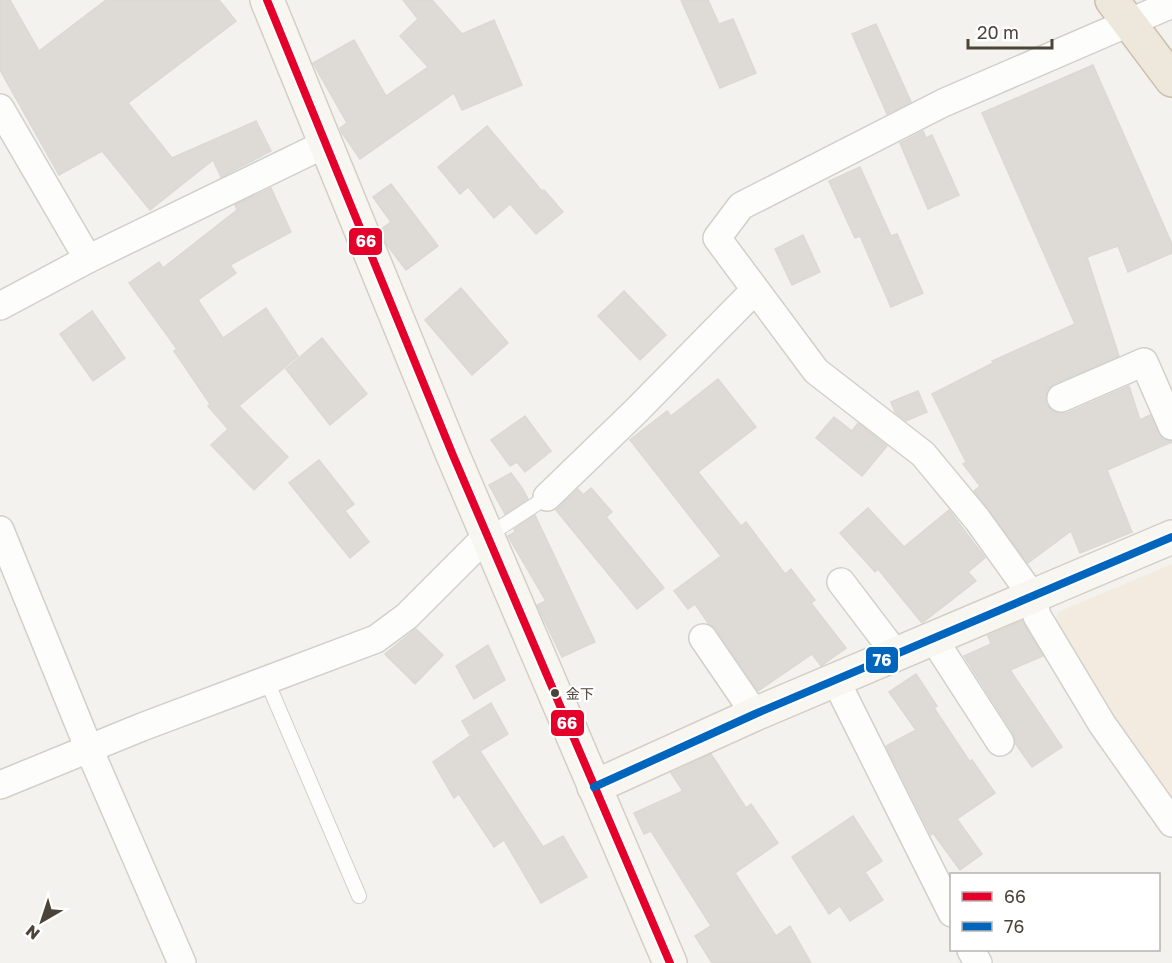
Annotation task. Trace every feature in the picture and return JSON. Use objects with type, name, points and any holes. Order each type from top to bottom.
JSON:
[{"type":"highway","points":[[1121,11],[1172,80]]},
{"type":"main road","points":[[267,0],[487,536],[670,963]]},
{"type":"main road","points":[[594,787],[896,653],[1172,537]]},
{"type":"street","points":[[1172,4],[1121,11],[741,206],[717,238],[754,291],[816,371],[923,454],[977,519],[1033,597],[1037,616],[1096,714],[1172,823]]},
{"type":"street","points":[[0,108],[88,259]]},
{"type":"street","points":[[0,306],[88,259],[325,144]]},
{"type":"street","points":[[548,497],[754,291]]},
{"type":"street","points":[[1061,398],[1144,362],[1172,426]]},
{"type":"street","points":[[0,530],[89,749],[182,963]]},
{"type":"street","points":[[0,785],[376,639],[407,616],[487,536]]},
{"type":"street","points":[[841,582],[896,653]]},
{"type":"street","points":[[704,638],[755,714]]},
{"type":"street","points":[[933,638],[1000,742]]},
{"type":"street","points":[[835,680],[950,911]]},
{"type":"lane","points":[[487,536],[548,497]]},
{"type":"lane","points":[[266,680],[359,896]]},
{"type":"shaded area","points":[[1172,564],[1172,806],[1112,722],[1054,623],[1058,612]]},
{"type":"building","points":[[0,0],[10,0],[39,51],[106,0],[219,0],[236,21],[128,103],[172,158],[256,121],[271,151],[221,177],[213,160],[150,210],[102,151],[59,175],[0,70]]},
{"type":"building","points":[[403,0],[432,0],[462,34],[494,20],[522,85],[462,110],[454,93],[360,159],[342,133],[340,128],[347,123],[313,63],[354,40],[386,96],[428,67],[400,36],[418,19]]},
{"type":"building","points":[[681,0],[708,0],[719,24],[733,19],[756,73],[720,88]]},
{"type":"building","points":[[876,24],[911,102],[887,114],[852,34]]},
{"type":"building","points":[[1093,65],[1172,244],[1172,253],[1128,272],[1118,246],[1087,257],[1119,356],[1054,384],[1048,389],[1045,397],[1046,404],[1052,411],[1060,414],[1067,413],[1129,386],[1140,420],[1150,415],[1162,438],[1172,442],[1107,470],[1132,532],[1080,553],[1071,531],[1028,563],[974,491],[980,486],[963,464],[966,462],[932,394],[993,363],[992,361],[1075,324],[982,113]]},
{"type":"building","points":[[487,126],[542,191],[544,190],[563,212],[536,234],[510,204],[494,218],[468,187],[460,194],[438,167]]},
{"type":"building","points":[[923,131],[926,138],[932,135],[959,195],[928,209],[900,143]]},
{"type":"building","points":[[860,167],[891,236],[897,234],[923,293],[891,307],[860,236],[855,238],[829,181]]},
{"type":"building","points":[[391,184],[438,246],[406,270],[387,245],[381,229],[391,222],[373,197]]},
{"type":"building","points":[[271,188],[291,232],[230,265],[236,273],[198,300],[223,338],[266,308],[298,356],[239,406],[288,457],[254,490],[211,445],[228,429],[208,406],[210,404],[174,351],[177,349],[129,283],[159,262],[163,268],[237,210],[235,205]]},
{"type":"building","points":[[803,235],[820,272],[792,285],[775,249]]},
{"type":"building","points":[[461,288],[508,343],[472,375],[425,320]]},
{"type":"building","points":[[624,291],[666,335],[640,360],[598,316]]},
{"type":"building","points":[[92,311],[125,358],[93,381],[60,334]]},
{"type":"building","points":[[322,338],[367,394],[330,425],[286,369]]},
{"type":"building","points":[[718,379],[756,427],[698,472],[741,526],[746,522],[785,574],[791,569],[815,600],[811,603],[846,648],[821,666],[812,654],[758,691],[716,629],[708,623],[695,604],[688,609],[674,591],[721,556],[630,440],[667,411],[671,416]]},
{"type":"building","points":[[918,391],[927,412],[906,421],[895,412],[891,402]]},
{"type":"building","points":[[525,416],[551,451],[525,472],[517,462],[510,466],[491,440]]},
{"type":"building","points":[[834,417],[852,431],[858,423],[887,446],[862,476],[816,438]]},
{"type":"building","points":[[319,460],[354,504],[345,511],[369,542],[350,558],[289,483]]},
{"type":"building","points":[[511,473],[528,499],[505,514],[489,485]]},
{"type":"building","points":[[591,488],[612,512],[606,517],[664,588],[637,609],[556,510],[578,489],[583,495]]},
{"type":"building","points":[[868,508],[904,547],[949,510],[985,558],[968,572],[976,581],[922,623],[878,569],[875,572],[840,533]]},
{"type":"building","points":[[535,515],[595,642],[562,657],[537,605],[546,601],[508,536],[515,532],[514,529]]},
{"type":"building","points":[[1022,621],[1043,656],[1010,670],[1062,747],[1032,767],[1015,743],[1013,733],[964,656],[991,644],[988,636]]},
{"type":"building","points":[[416,629],[443,655],[415,684],[385,654]]},
{"type":"building","points":[[488,645],[505,680],[474,699],[456,666]]},
{"type":"building","points":[[916,674],[937,706],[934,708],[970,762],[972,760],[995,793],[957,819],[982,854],[960,870],[933,833],[931,835],[886,746],[916,730],[889,692]]},
{"type":"building","points":[[491,703],[508,734],[480,751],[543,847],[563,836],[587,877],[541,903],[504,840],[494,847],[459,794],[454,798],[433,762],[470,736],[476,746],[462,721]]},
{"type":"building","points":[[711,754],[746,808],[751,804],[778,843],[735,873],[776,936],[790,926],[811,963],[712,963],[695,936],[711,926],[651,831],[644,834],[634,813],[683,791],[671,773]]},
{"type":"building","points":[[853,816],[882,861],[865,872],[883,900],[850,921],[840,906],[829,914],[792,857]]},
{"type":"transit line","name":"66","points":[[267,0],[452,453],[670,963]]},
{"type":"transit line","name":"76","points":[[594,787],[755,714],[1172,537]]},
{"type":"place","name":"金下","points":[[555,693]]}]
